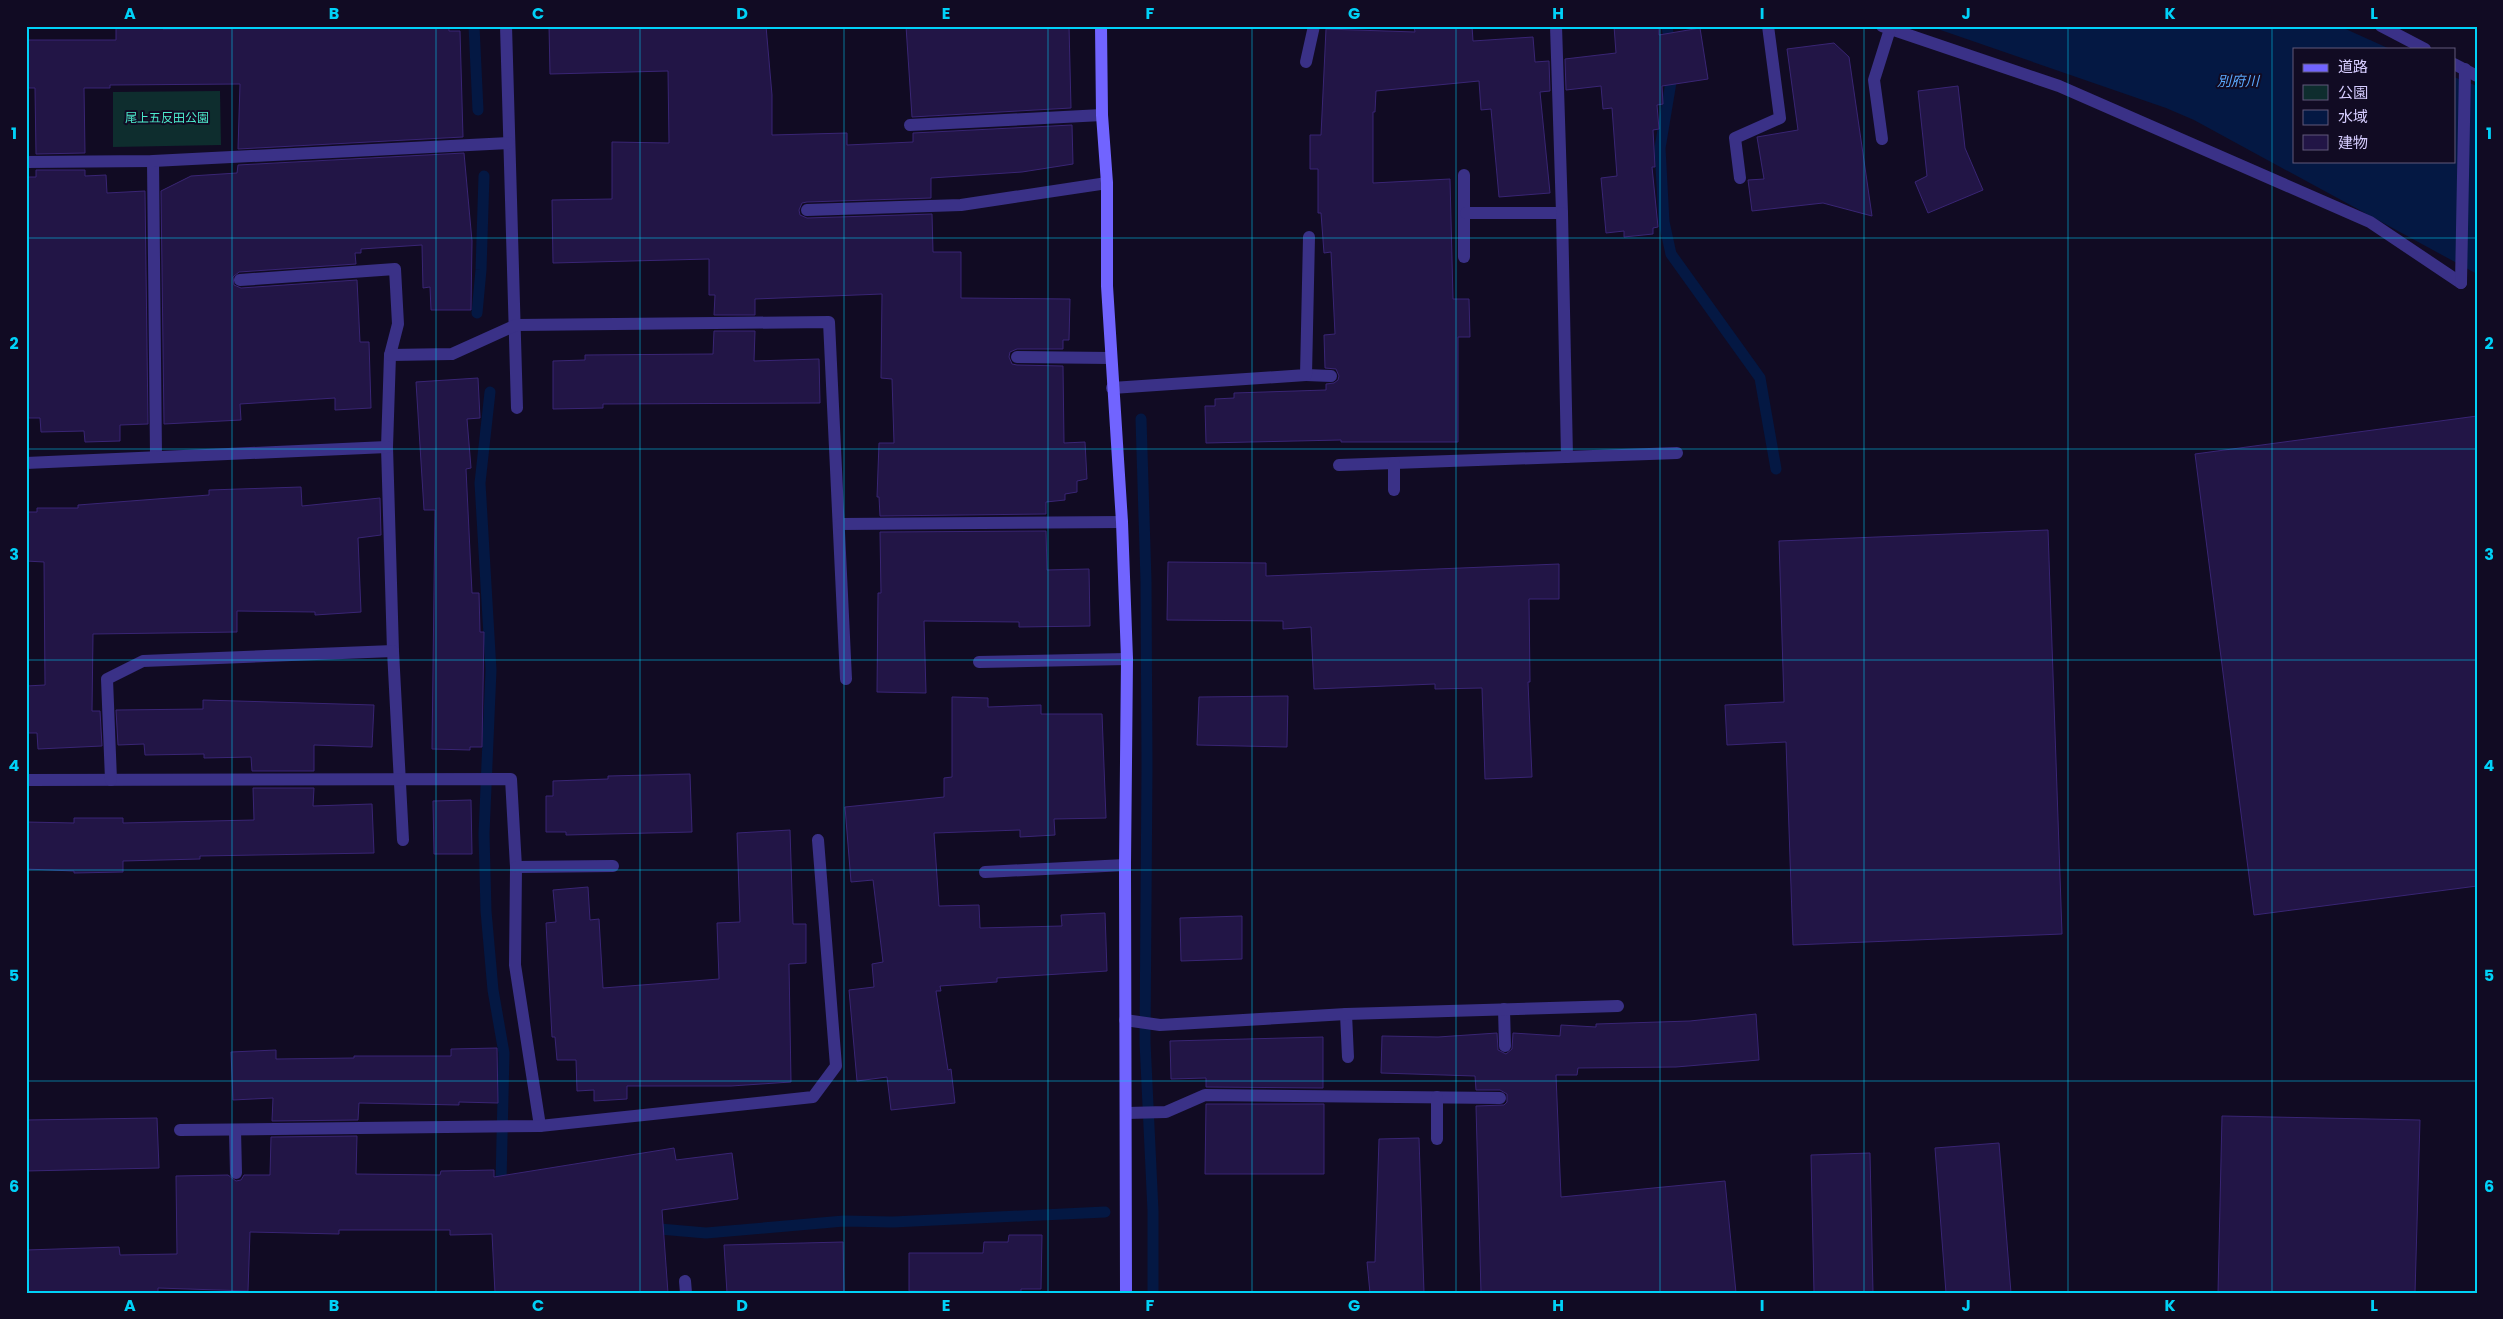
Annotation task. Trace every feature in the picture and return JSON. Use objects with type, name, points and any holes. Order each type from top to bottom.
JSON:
[{"type":"street","points":[[506,26],[517,408]]},
{"type":"street","points":[[1102,26],[1102,115],[1107,183],[1107,286],[1122,522],[1128,659],[1125,1020],[1134,1113],[1126,1293]]},
{"type":"street","points":[[1306,62],[1314,26]]},
{"type":"street","points":[[1556,26],[1567,457]]},
{"type":"street","points":[[1740,178],[1734,138],[1780,118],[1768,26]]},
{"type":"street","points":[[2381,26],[2423,48]]},
{"type":"street","points":[[1882,139],[1874,80],[1886,28],[2059,86],[2370,222],[2461,283],[2460,66]]},
{"type":"street","points":[[2460,66],[2477,76]]},
{"type":"street","points":[[910,125],[1102,115]]},
{"type":"street","points":[[26,162],[153,161],[509,143]]},
{"type":"street","points":[[153,161],[156,456]]},
{"type":"street","points":[[1464,176],[1466,213],[1464,257]]},
{"type":"street","points":[[807,210],[961,205],[1107,183]]},
{"type":"street","points":[[1466,213],[1562,213]]},
{"type":"street","points":[[1306,375],[1309,237]]},
{"type":"street","points":[[240,280],[395,268],[398,324],[390,354],[387,447],[393,651],[403,840]]},
{"type":"street","points":[[390,354],[452,354],[516,326],[829,322],[846,679]]},
{"type":"street","points":[[1017,357],[1111,358]]},
{"type":"street","points":[[1112,388],[1306,375],[1331,376]]},
{"type":"street","points":[[26,463],[387,447]]},
{"type":"street","points":[[1339,465],[1677,452]]},
{"type":"street","points":[[1394,463],[1394,490]]},
{"type":"street","points":[[840,524],[1122,522]]},
{"type":"street","points":[[111,780],[106,679],[142,660],[393,651]]},
{"type":"street","points":[[979,662],[1128,659]]},
{"type":"street","points":[[26,780],[511,779],[516,867],[515,965],[540,1126]]},
{"type":"street","points":[[180,1130],[540,1126],[813,1096],[836,1066],[818,840]]},
{"type":"street","points":[[985,872],[1125,865]]},
{"type":"street","points":[[516,867],[613,866]]},
{"type":"street","points":[[1125,1020],[1141,1024],[1160,1025],[1346,1014],[1618,1006]]},
{"type":"street","points":[[1504,1010],[1505,1046]]},
{"type":"street","points":[[1346,1014],[1348,1057]]},
{"type":"street","points":[[1134,1113],[1166,1112],[1205,1095],[1500,1098]]},
{"type":"street","points":[[1437,1097],[1437,1139]]},
{"type":"street","points":[[235,1130],[236,1173]]},
{"type":"green space","name":"尾上五反田公園","points":[[220,91],[221,145],[113,147],[113,92]]},
{"type":"water","name":"別府川","points":[[1929,26],[2339,26],[2388,48],[2293,48],[2293,162],[2456,162],[2456,78],[2477,86],[2477,274],[2194,120],[2166,108]]},
{"type":"building","points":[[116,26],[163,26],[163,29],[449,26],[449,31],[460,31],[463,137],[238,149],[240,84],[110,85],[110,88],[84,88],[85,153],[36,154],[35,88],[26,88],[26,40],[116,40]]},
{"type":"building","points":[[549,26],[766,26],[772,95],[772,135],[847,133],[847,145],[913,142],[913,133],[1072,125],[1073,164],[1022,172],[931,178],[931,198],[807,202],[802,203],[799,210],[800,215],[807,218],[932,214],[933,252],[961,252],[961,298],[1070,299],[1069,340],[1063,340],[1063,349],[1017,349],[1010,352],[1009,357],[1012,364],[1017,365],[1063,366],[1064,443],[1085,442],[1087,479],[1077,481],[1077,492],[1065,494],[1065,500],[1046,502],[1046,514],[880,516],[879,497],[877,497],[879,443],[894,443],[892,379],[881,378],[882,294],[755,299],[755,315],[714,315],[715,295],[709,295],[709,259],[553,263],[552,200],[612,199],[612,142],[669,143],[668,71],[550,74]]},
{"type":"building","points":[[906,26],[1069,26],[1071,108],[912,117]]},
{"type":"building","points":[[1414,26],[1472,26],[1473,41],[1533,37],[1535,62],[1549,61],[1550,91],[1540,92],[1550,193],[1499,197],[1491,109],[1481,110],[1479,81],[1376,91],[1375,112],[1373,112],[1373,183],[1450,179],[1453,299],[1469,299],[1470,337],[1458,337],[1458,442],[1341,442],[1341,440],[1206,443],[1205,406],[1215,406],[1215,399],[1234,398],[1234,393],[1326,390],[1326,384],[1334,383],[1338,380],[1339,376],[1336,369],[1325,368],[1324,335],[1335,334],[1331,252],[1324,253],[1321,213],[1318,213],[1318,169],[1310,169],[1310,135],[1321,135],[1326,29],[1415,32]]},
{"type":"building","points":[[1614,26],[1659,26],[1659,35],[1700,28],[1708,79],[1662,86],[1663,104],[1657,105],[1659,129],[1653,130],[1655,167],[1652,167],[1658,227],[1653,228],[1653,234],[1624,237],[1624,231],[1606,233],[1601,178],[1617,176],[1612,108],[1603,109],[1601,86],[1566,90],[1565,59],[1616,53]]},
{"type":"building","points":[[1834,43],[1849,57],[1872,216],[1823,203],[1752,211],[1748,180],[1764,179],[1757,137],[1798,130],[1787,49]]},
{"type":"building","points":[[1958,86],[1965,148],[1983,190],[1928,213],[1915,182],[1927,176],[1918,91]]},
{"type":"building","points":[[464,153],[472,241],[471,310],[431,310],[430,287],[423,288],[422,245],[361,249],[361,253],[355,253],[356,264],[239,272],[233,277],[234,285],[241,288],[357,280],[360,342],[369,342],[371,408],[335,410],[335,398],[240,404],[241,420],[164,424],[161,191],[191,176],[237,173],[238,165]]},
{"type":"building","points":[[36,170],[85,170],[85,176],[106,175],[107,193],[145,191],[148,424],[120,425],[120,441],[85,442],[84,431],[41,432],[40,418],[26,418],[26,177],[36,177]]},
{"type":"building","points":[[714,331],[755,331],[754,361],[819,359],[820,403],[603,404],[603,408],[553,409],[553,361],[585,360],[585,355],[713,354]]},
{"type":"building","points":[[478,378],[480,418],[467,419],[471,468],[466,469],[472,593],[479,593],[480,632],[484,632],[482,747],[470,747],[470,750],[432,749],[435,510],[424,510],[416,382]]},
{"type":"building","points":[[2477,416],[2477,886],[2254,915],[2195,454]]},
{"type":"building","points":[[301,487],[302,506],[380,498],[381,535],[358,538],[361,612],[315,615],[315,612],[237,611],[237,632],[93,634],[92,711],[100,711],[102,746],[38,749],[37,733],[26,733],[26,686],[45,685],[44,562],[26,561],[26,512],[37,512],[37,508],[78,508],[78,505],[209,495],[209,490]]},
{"type":"building","points":[[2048,530],[2062,934],[1793,945],[1786,742],[1727,745],[1725,705],[1784,702],[1779,541]]},
{"type":"building","points":[[1046,531],[1047,570],[1089,569],[1090,626],[1019,627],[1019,622],[924,621],[926,693],[877,692],[878,593],[881,593],[880,532]]},
{"type":"building","points":[[1168,562],[1266,563],[1266,576],[1559,564],[1559,599],[1529,599],[1530,682],[1528,682],[1532,777],[1485,779],[1482,688],[1435,689],[1435,684],[1314,689],[1311,627],[1283,629],[1283,621],[1167,620]]},
{"type":"building","points":[[1288,696],[1287,747],[1197,745],[1199,697]]},
{"type":"building","points":[[952,697],[988,698],[988,707],[1041,705],[1041,714],[1102,714],[1106,818],[1054,819],[1055,835],[1020,837],[1020,830],[934,833],[939,906],[979,905],[980,928],[1062,926],[1061,915],[1105,913],[1107,971],[997,978],[997,982],[940,986],[941,991],[936,991],[948,1070],[951,1069],[955,1103],[891,1110],[887,1077],[857,1081],[849,990],[874,987],[872,964],[883,962],[873,880],[851,882],[845,807],[944,797],[944,778],[952,777]]},
{"type":"building","points":[[203,700],[374,705],[372,747],[314,745],[314,771],[252,771],[251,757],[204,758],[204,754],[145,755],[144,744],[118,745],[116,710],[203,709]]},
{"type":"building","points":[[690,774],[692,832],[566,835],[566,832],[546,832],[546,796],[553,796],[553,781],[608,779],[608,776]]},
{"type":"building","points":[[253,788],[314,788],[313,806],[372,804],[374,853],[200,856],[200,859],[123,861],[123,872],[74,873],[74,871],[26,869],[26,822],[74,823],[74,818],[123,818],[123,823],[254,820]]},
{"type":"building","points":[[471,800],[472,854],[434,854],[433,801]]},
{"type":"building","points":[[790,830],[793,924],[806,924],[806,963],[789,964],[791,1082],[731,1086],[627,1086],[627,1099],[594,1101],[594,1090],[577,1091],[576,1060],[557,1060],[555,1037],[552,1037],[546,923],[556,922],[553,890],[588,887],[590,920],[599,919],[603,988],[719,979],[717,923],[740,922],[737,833]]},
{"type":"building","points":[[1242,916],[1242,959],[1181,961],[1180,918]]},
{"type":"building","points":[[1756,1014],[1759,1060],[1676,1067],[1578,1068],[1577,1075],[1556,1075],[1561,1197],[1725,1181],[1736,1293],[1481,1293],[1476,1106],[1504,1105],[1507,1102],[1507,1094],[1500,1090],[1476,1090],[1475,1076],[1381,1073],[1382,1036],[1438,1037],[1497,1033],[1498,1050],[1506,1054],[1512,1049],[1513,1033],[1560,1036],[1561,1025],[1596,1027],[1596,1024],[1690,1021]]},
{"type":"building","points":[[1323,1037],[1323,1088],[1206,1087],[1206,1078],[1171,1079],[1170,1041]]},
{"type":"building","points":[[497,1048],[498,1103],[459,1102],[459,1105],[359,1103],[358,1120],[272,1121],[273,1098],[233,1100],[231,1052],[276,1050],[276,1059],[354,1058],[354,1056],[451,1056],[451,1049]]},
{"type":"building","points":[[1206,1104],[1324,1104],[1324,1174],[1205,1174]]},
{"type":"building","points":[[2222,1116],[2420,1120],[2415,1293],[2218,1293]]},
{"type":"building","points":[[157,1118],[159,1168],[26,1171],[26,1120]]},
{"type":"building","points":[[357,1136],[356,1174],[440,1175],[441,1171],[494,1170],[494,1177],[674,1148],[676,1160],[732,1153],[738,1199],[662,1210],[668,1293],[495,1293],[492,1234],[450,1235],[450,1230],[339,1230],[339,1234],[250,1232],[248,1291],[158,1288],[158,1293],[26,1293],[26,1250],[119,1247],[120,1255],[177,1254],[176,1176],[228,1175],[236,1181],[241,1180],[244,1175],[270,1175],[271,1137]]},
{"type":"building","points":[[1419,1138],[1424,1293],[1370,1293],[1367,1262],[1375,1262],[1379,1139]]},
{"type":"building","points":[[1999,1143],[2011,1293],[1946,1293],[1935,1148]]},
{"type":"building","points":[[1870,1153],[1873,1293],[1814,1293],[1811,1155]]},
{"type":"building","points":[[1009,1235],[1042,1235],[1041,1289],[1021,1289],[1021,1293],[909,1291],[909,1253],[983,1253],[984,1242],[1008,1242]]},
{"type":"building","points":[[843,1242],[844,1293],[727,1293],[724,1245]]},
{"type":"waterway","points":[[474,26],[478,110]]},
{"type":"waterway","points":[[1667,26],[1670,47]]},
{"type":"waterway","points":[[1673,70],[1660,148],[1664,222],[1671,254],[1760,378],[1776,469]]},
{"type":"waterway","points":[[477,313],[481,270],[484,176]]},
{"type":"waterway","points":[[490,392],[480,483],[491,670],[484,834],[486,911],[493,990],[504,1053],[501,1182],[506,1189]]},
{"type":"waterway","points":[[1141,419],[1146,581],[1145,1042],[1153,1211],[1153,1293]]},
{"type":"waterway","points":[[648,1228],[706,1233],[844,1221],[893,1222],[1105,1212]]}]
